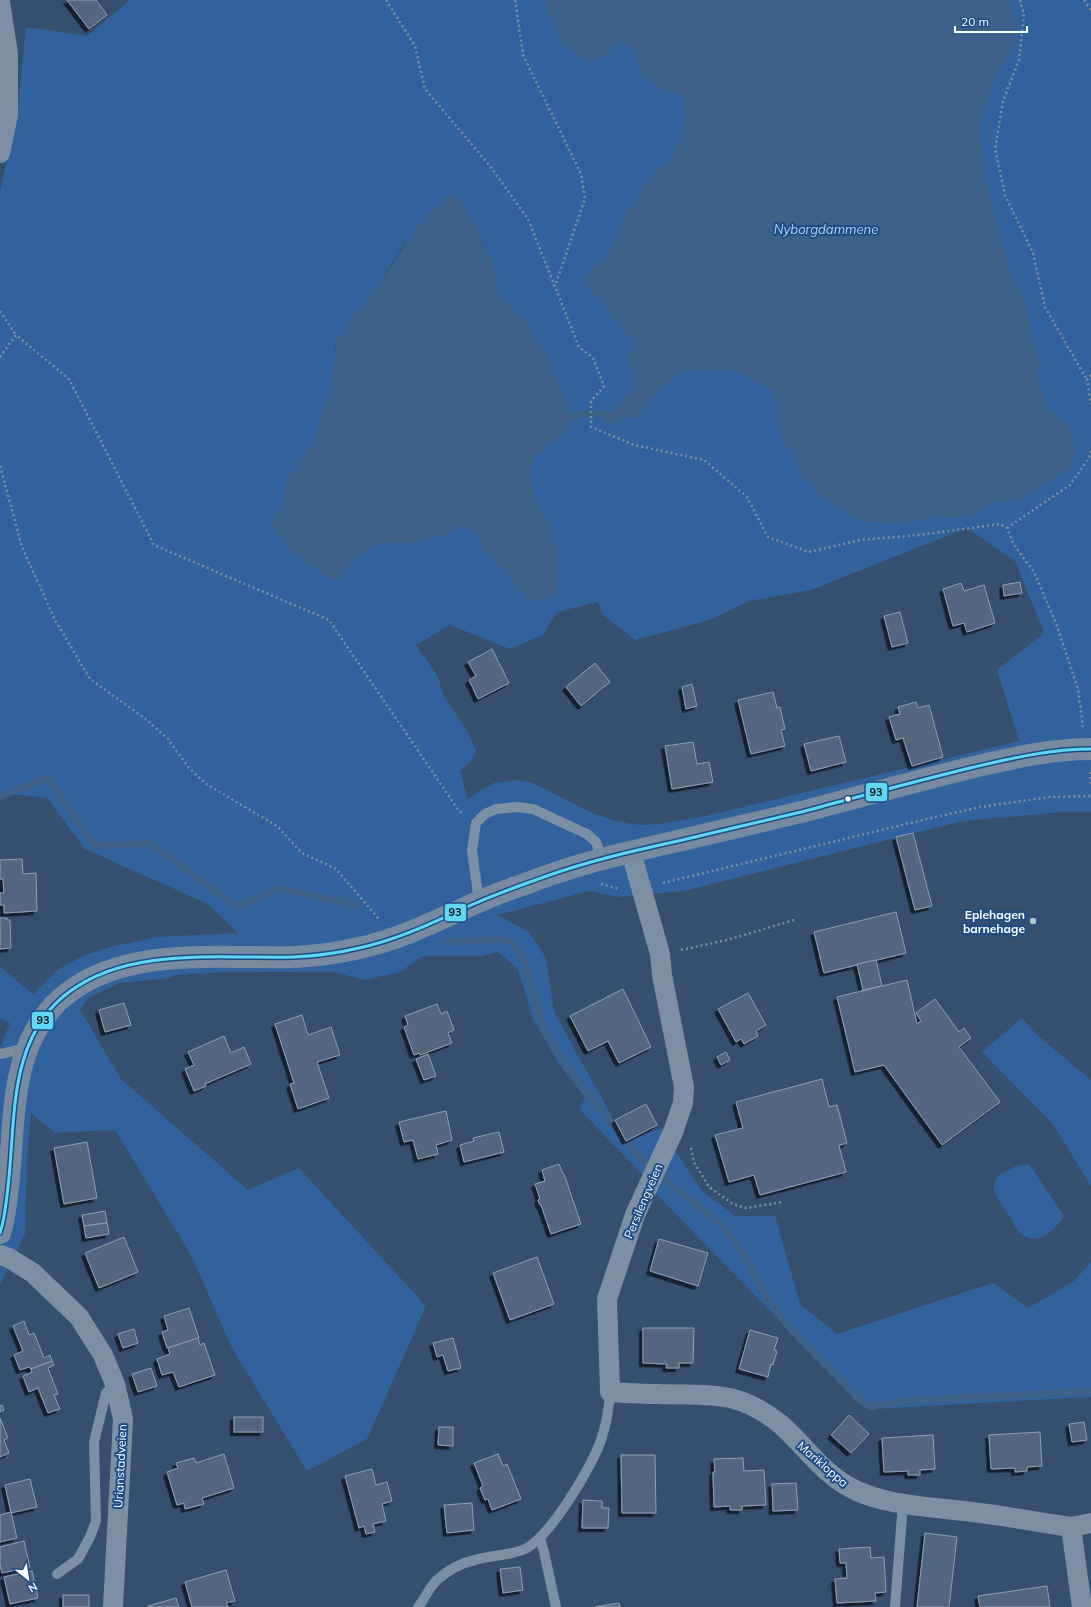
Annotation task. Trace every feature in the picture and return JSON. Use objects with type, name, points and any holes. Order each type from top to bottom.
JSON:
[{"type":"main road","points":[[0,1233],[6,1210],[18,1078],[27,1048],[49,1011],[69,992],[89,980],[113,970],[137,963],[181,958],[296,957],[336,953],[389,940],[417,930],[479,902],[544,877],[602,859],[800,812],[1022,756],[1070,749],[1089,749]]},
{"type":"street","points":[[0,2],[8,54],[8,115],[0,153]]},
{"type":"street","name":"Persilengveien","points":[[610,1392],[607,1299],[635,1215],[680,1114],[684,1087],[662,975],[660,954],[631,852]]},
{"type":"street","name":"Urianstadveien","points":[[0,1255],[9,1258],[33,1273],[79,1317],[103,1355],[116,1384],[123,1419],[113,1607]]},
{"type":"street","name":"Marikloppa","points":[[610,1392],[719,1395],[746,1403],[779,1424],[825,1468],[851,1488],[881,1499],[1071,1526],[1091,1523]]},
{"type":"street","points":[[1071,1526],[1082,1607]]},
{"type":"lane","points":[[479,902],[472,850],[476,823],[485,814],[496,809],[517,807],[533,809],[587,834],[596,842],[602,859]]},
{"type":"lane","points":[[0,1054],[27,1048]]},
{"type":"lane","points":[[57,1574],[78,1559],[90,1537],[96,1521],[94,1442],[106,1393],[116,1384]]},
{"type":"lane","name":"Persilengveien","points":[[418,1607],[436,1580],[457,1567],[474,1560],[525,1549],[540,1538],[570,1497],[590,1466],[602,1439],[609,1415],[610,1392]]},
{"type":"lane","points":[[895,1607],[903,1503]]},
{"type":"lane","points":[[540,1538],[556,1607]]},
{"type":"path","points":[[386,0],[415,46],[425,89],[490,166],[528,219],[579,347],[593,358],[604,386],[591,401],[591,427],[634,445],[704,460],[746,497],[768,537],[809,552],[860,540],[919,535],[1000,524],[1007,528],[1014,544],[1034,572],[1057,626],[1078,689],[1089,749],[1091,785]]},
{"type":"path","points":[[515,0],[523,55],[581,174],[585,199],[555,286]]},
{"type":"path","points":[[1020,0],[1024,15],[1019,60],[1003,101],[995,149],[1005,195],[1033,254],[1045,307],[1087,380],[1091,404]]},
{"type":"path","points":[[1084,0],[1091,10]]},
{"type":"path","points":[[0,311],[16,335],[69,379],[154,545],[329,620],[459,811],[476,823]]},
{"type":"path","points":[[0,358],[16,335]]},
{"type":"path","points":[[1087,380],[1091,375]]},
{"type":"path","points":[[1007,528],[1070,485],[1089,458],[1091,451]]},
{"type":"path","points":[[0,466],[22,547],[55,620],[90,680],[147,720],[168,739],[189,768],[206,784],[277,826],[302,853],[336,869],[380,920]]},
{"type":"path","points":[[599,883],[626,890],[642,889],[926,818],[980,807],[1050,797],[1091,796]]},
{"type":"path","points":[[660,954],[727,940],[794,920]]},
{"type":"path","points":[[680,1114],[686,1124],[694,1162],[709,1188],[733,1204],[746,1208],[783,1202]]},
{"type":"shaded area","points":[[130,0],[547,0],[548,5],[586,62],[608,54],[615,43],[622,40],[632,49],[641,71],[657,88],[682,94],[684,122],[674,157],[653,174],[616,230],[614,246],[607,256],[582,279],[584,287],[593,292],[632,340],[629,356],[634,391],[616,408],[610,423],[643,410],[652,397],[680,371],[736,371],[774,391],[775,423],[803,477],[826,500],[862,521],[903,524],[936,515],[955,518],[977,514],[992,502],[1020,500],[1064,421],[1049,411],[1036,375],[1040,365],[1029,329],[1027,308],[1009,271],[986,183],[979,130],[985,103],[1003,60],[1011,53],[1017,25],[1008,0],[1091,0],[1091,812],[1061,812],[963,821],[684,891],[619,897],[589,891],[497,915],[529,932],[546,958],[554,1012],[625,1143],[661,1128],[700,1189],[735,1216],[775,1216],[800,1304],[837,1334],[993,1283],[1028,1308],[1074,1281],[1091,1262],[1091,1397],[872,1409],[865,1408],[662,1200],[638,1170],[580,1110],[585,1097],[559,1064],[533,1019],[518,969],[498,952],[481,956],[422,956],[400,972],[364,980],[334,972],[225,972],[176,975],[168,978],[120,983],[90,997],[80,1010],[121,1079],[248,1190],[299,1168],[426,1306],[367,1439],[307,1471],[232,1348],[191,1255],[115,1130],[55,1133],[31,1113],[27,1156],[25,1234],[0,1284],[0,1048],[10,1023],[0,1019],[0,967],[33,994],[59,969],[83,956],[106,948],[158,937],[238,933],[208,904],[85,849],[47,798],[0,793],[0,191],[17,116],[26,27],[87,36]],"holes":[[[457,196],[482,241],[484,250],[491,258],[498,294],[526,321],[535,340],[550,358],[555,379],[568,404],[568,431],[556,438],[533,458],[530,474],[533,492],[539,510],[550,522],[552,540],[558,553],[498,564],[486,553],[480,540],[473,531],[459,525],[449,533],[413,543],[377,543],[349,563],[342,577],[272,523],[280,512],[286,482],[298,462],[309,451],[313,442],[328,398],[336,352],[335,346],[346,325],[373,293],[403,246]],[[967,528],[1015,561],[1044,633],[997,670],[1019,741],[706,816],[658,824],[640,825],[616,821],[592,813],[533,783],[517,780],[494,783],[479,791],[468,800],[460,771],[470,763],[476,751],[469,734],[443,695],[438,676],[416,645],[450,625],[510,649],[543,635],[557,612],[598,602],[603,615],[635,640],[710,620],[749,601],[811,590]]]},
{"type":"shaded area","points":[[1022,1018],[1037,1035],[1091,1080],[1091,1186],[1053,1124],[982,1052]]},
{"type":"shaded area","points":[[1029,1164],[1064,1216],[1057,1226],[1047,1234],[1036,1238],[1024,1236],[1020,1232],[1000,1202],[993,1186],[999,1175],[1014,1167]]},
{"type":"water","name":"Nyborgdammene","points":[[547,0],[1008,0],[1017,25],[1017,41],[1011,53],[1003,60],[985,103],[979,130],[986,183],[1009,271],[1027,308],[1029,329],[1040,365],[1036,375],[1049,411],[1064,421],[1070,430],[1076,452],[1069,468],[1020,500],[992,502],[977,514],[955,518],[936,515],[903,524],[862,521],[826,500],[803,477],[775,423],[774,391],[736,371],[680,371],[652,397],[635,418],[627,418],[603,424],[604,414],[612,412],[633,391],[629,356],[632,340],[593,292],[584,287],[582,279],[607,256],[614,246],[616,230],[653,174],[674,157],[684,122],[682,95],[657,88],[641,71],[632,49],[622,40],[615,43],[608,54],[586,62],[570,49],[559,36],[554,28],[548,11]]},
{"type":"water","points":[[451,194],[457,196],[478,230],[484,250],[491,258],[498,294],[526,321],[535,340],[550,358],[555,379],[568,404],[570,418],[568,431],[556,438],[533,458],[530,474],[533,492],[539,510],[550,522],[552,540],[558,553],[556,596],[529,602],[498,564],[486,553],[480,540],[473,531],[459,525],[449,533],[413,543],[377,543],[349,563],[342,577],[337,580],[332,580],[299,557],[283,542],[272,523],[280,512],[286,482],[298,462],[309,451],[313,442],[328,398],[336,352],[336,341],[346,325],[373,293],[423,218],[445,197]]},
{"type":"building","points":[[67,0],[96,0],[107,15],[89,29]]},
{"type":"building","points":[[1020,582],[1022,593],[1004,596],[1003,585]]},
{"type":"building","points":[[961,583],[964,591],[984,585],[995,623],[967,632],[964,623],[953,626],[943,589]]},
{"type":"building","points":[[900,612],[908,643],[892,647],[884,616]]},
{"type":"building","points":[[492,649],[509,683],[478,699],[469,680],[476,676],[468,662]]},
{"type":"building","points":[[595,663],[610,682],[581,706],[566,687]]},
{"type":"building","points":[[692,684],[697,706],[686,709],[682,687]]},
{"type":"building","points":[[773,692],[777,708],[780,707],[785,729],[781,730],[785,746],[751,754],[738,700]]},
{"type":"building","points":[[916,702],[918,708],[929,705],[943,757],[912,766],[903,738],[896,740],[889,717],[900,714],[898,707]]},
{"type":"building","points":[[839,736],[846,762],[811,771],[804,744]]},
{"type":"building","points":[[693,742],[697,764],[709,762],[713,782],[672,789],[665,746]]},
{"type":"building","points":[[913,833],[932,906],[915,910],[896,837]]},
{"type":"building","points":[[22,859],[23,874],[36,873],[37,911],[4,913],[4,905],[0,905],[0,893],[4,893],[3,879],[0,879],[0,860]]},
{"type":"building","points":[[896,912],[906,953],[824,973],[814,932]]},
{"type":"building","points":[[0,918],[7,918],[7,920],[10,920],[11,948],[0,949]]},
{"type":"building","points":[[876,960],[882,986],[863,990],[857,964]]},
{"type":"building","points":[[907,980],[917,1024],[921,1021],[916,1013],[935,999],[959,1032],[964,1028],[971,1038],[959,1047],[1000,1102],[942,1145],[884,1065],[855,1072],[837,997]]},
{"type":"building","points":[[623,989],[651,1047],[619,1063],[608,1041],[588,1051],[570,1016]]},
{"type":"building","points":[[748,993],[766,1025],[756,1031],[758,1036],[744,1044],[741,1039],[736,1042],[718,1009]]},
{"type":"building","points":[[124,1003],[131,1025],[105,1032],[99,1010]]},
{"type":"building","points":[[437,1004],[441,1014],[447,1011],[454,1030],[448,1033],[452,1043],[420,1055],[419,1053],[414,1055],[404,1027],[408,1025],[405,1016]]},
{"type":"building","points":[[302,1015],[308,1035],[331,1027],[340,1055],[317,1062],[329,1098],[298,1109],[290,1084],[294,1083],[275,1024]]},
{"type":"building","points":[[224,1036],[231,1053],[244,1047],[251,1064],[205,1084],[206,1086],[194,1091],[185,1069],[194,1065],[188,1052]]},
{"type":"building","points":[[726,1052],[730,1060],[721,1065],[717,1057]]},
{"type":"building","points":[[428,1054],[436,1076],[424,1080],[416,1059]]},
{"type":"building","points":[[822,1079],[829,1107],[837,1105],[847,1143],[839,1146],[846,1172],[760,1195],[754,1175],[729,1182],[715,1135],[743,1128],[736,1102]]},
{"type":"building","points":[[646,1104],[657,1125],[626,1141],[615,1120]]},
{"type":"building","points":[[446,1111],[452,1140],[436,1145],[438,1154],[418,1159],[413,1140],[404,1142],[399,1122]]},
{"type":"building","points":[[499,1132],[504,1152],[464,1162],[460,1145],[474,1141],[473,1138]]},
{"type":"building","points":[[87,1142],[97,1198],[64,1204],[54,1148]]},
{"type":"building","points":[[559,1164],[564,1174],[581,1224],[551,1234],[538,1200],[540,1199],[535,1184],[545,1181],[542,1170]]},
{"type":"building","points":[[105,1211],[107,1223],[84,1226],[82,1215]]},
{"type":"building","points":[[107,1223],[109,1234],[86,1238],[84,1226]]},
{"type":"building","points":[[124,1237],[138,1272],[99,1288],[85,1253]]},
{"type":"building","points":[[659,1239],[708,1253],[698,1286],[650,1271]]},
{"type":"building","points":[[537,1257],[554,1304],[510,1320],[493,1273]]},
{"type":"building","points":[[189,1308],[199,1338],[167,1348],[162,1332],[168,1330],[164,1316]]},
{"type":"building","points":[[24,1321],[29,1335],[34,1333],[44,1358],[50,1355],[52,1361],[31,1369],[29,1367],[20,1370],[14,1355],[23,1351],[13,1326]]},
{"type":"building","points":[[643,1328],[694,1328],[693,1363],[679,1363],[679,1368],[666,1368],[667,1364],[643,1363]]},
{"type":"building","points":[[134,1329],[138,1343],[123,1348],[118,1334]]},
{"type":"building","points":[[750,1330],[778,1338],[774,1350],[777,1351],[773,1365],[771,1364],[768,1377],[739,1369]]},
{"type":"building","points":[[198,1338],[200,1345],[204,1343],[215,1375],[179,1387],[173,1372],[162,1375],[157,1359],[170,1354],[168,1348]]},
{"type":"building","points":[[453,1338],[461,1368],[448,1371],[443,1355],[437,1357],[433,1343]]},
{"type":"building","points":[[52,1361],[54,1365],[48,1368],[58,1394],[54,1395],[60,1409],[48,1413],[38,1388],[29,1392],[23,1376],[32,1372],[31,1369]]},
{"type":"building","points":[[151,1368],[157,1386],[138,1392],[132,1374]]},
{"type":"building","points":[[2,1405],[4,1410],[0,1412],[0,1406]]},
{"type":"building","points":[[849,1415],[869,1434],[851,1453],[831,1435]]},
{"type":"building","points":[[234,1417],[263,1417],[263,1432],[234,1432]]},
{"type":"building","points":[[0,1418],[8,1438],[4,1440],[9,1453],[0,1457]]},
{"type":"building","points":[[1084,1422],[1087,1440],[1072,1442],[1069,1424]]},
{"type":"building","points":[[439,1427],[453,1427],[453,1446],[438,1445]]},
{"type":"building","points":[[1040,1432],[1042,1466],[1027,1467],[1027,1471],[1015,1472],[1015,1468],[991,1469],[989,1435]]},
{"type":"building","points":[[933,1435],[935,1469],[920,1470],[920,1475],[908,1475],[908,1471],[884,1472],[882,1438]]},
{"type":"building","points":[[224,1454],[234,1488],[202,1498],[204,1504],[185,1509],[184,1503],[177,1505],[167,1472],[178,1468],[176,1463],[194,1458],[196,1463]]},
{"type":"building","points":[[498,1454],[503,1466],[507,1464],[521,1499],[492,1510],[488,1499],[485,1500],[480,1488],[483,1486],[474,1463]]},
{"type":"building","points":[[621,1455],[655,1455],[656,1513],[622,1513]]},
{"type":"building","points":[[743,1458],[744,1471],[764,1470],[766,1505],[742,1506],[742,1510],[730,1510],[730,1506],[714,1507],[714,1459]]},
{"type":"building","points":[[372,1469],[376,1485],[387,1482],[392,1501],[382,1504],[386,1521],[373,1524],[375,1532],[366,1534],[364,1526],[359,1528],[345,1476]]},
{"type":"building","points":[[30,1479],[37,1507],[11,1513],[5,1485]]},
{"type":"building","points":[[796,1483],[798,1510],[773,1511],[772,1484]]},
{"type":"building","points":[[583,1500],[602,1501],[602,1508],[609,1508],[608,1528],[582,1528]]},
{"type":"building","points":[[472,1503],[474,1530],[447,1533],[444,1505]]},
{"type":"building","points":[[11,1512],[17,1538],[0,1542],[0,1515]]},
{"type":"building","points":[[925,1533],[957,1537],[949,1607],[917,1607]]},
{"type":"building","points":[[24,1541],[30,1567],[2,1573],[0,1565],[0,1547]]},
{"type":"building","points":[[870,1547],[871,1558],[884,1557],[886,1592],[875,1593],[876,1601],[837,1603],[835,1579],[847,1578],[846,1563],[840,1563],[839,1549]]},
{"type":"building","points":[[520,1567],[523,1590],[503,1593],[500,1569]]},
{"type":"building","points":[[226,1570],[235,1601],[226,1603],[228,1607],[192,1607],[185,1582]]},
{"type":"building","points":[[32,1571],[38,1598],[10,1604],[4,1577]]},
{"type":"building","points":[[1047,1586],[1050,1607],[980,1607],[978,1596]]},
{"type":"building","points":[[63,1595],[89,1595],[89,1607],[63,1607]]},
{"type":"building","points":[[176,1598],[179,1607],[148,1607],[148,1606]]},
{"type":"building","points":[[619,1603],[620,1607],[595,1607]]},
{"type":"waterway","points":[[570,418],[585,414],[604,414]]},
{"type":"waterway","points":[[0,796],[48,778],[95,846],[149,843],[238,907],[280,888],[357,905]]},
{"type":"waterway","points":[[444,941],[462,942],[495,939],[511,942],[522,955],[544,1030],[574,1076],[641,1159],[724,1227],[745,1257],[768,1299],[787,1325],[861,1401],[872,1407],[898,1401],[1091,1391]]},
{"type":"transit line","name":"93","points":[[0,1233],[8,1187],[14,1108],[18,1082],[25,1056],[34,1032],[49,1011],[69,992],[93,977],[120,967],[148,961],[207,957],[302,957],[359,948],[390,940],[501,892],[594,861],[801,812],[1018,757],[1047,752],[1091,749]]},
{"type":"place","name":"Eplehagen barnehage","points":[[1033,921]]}]
